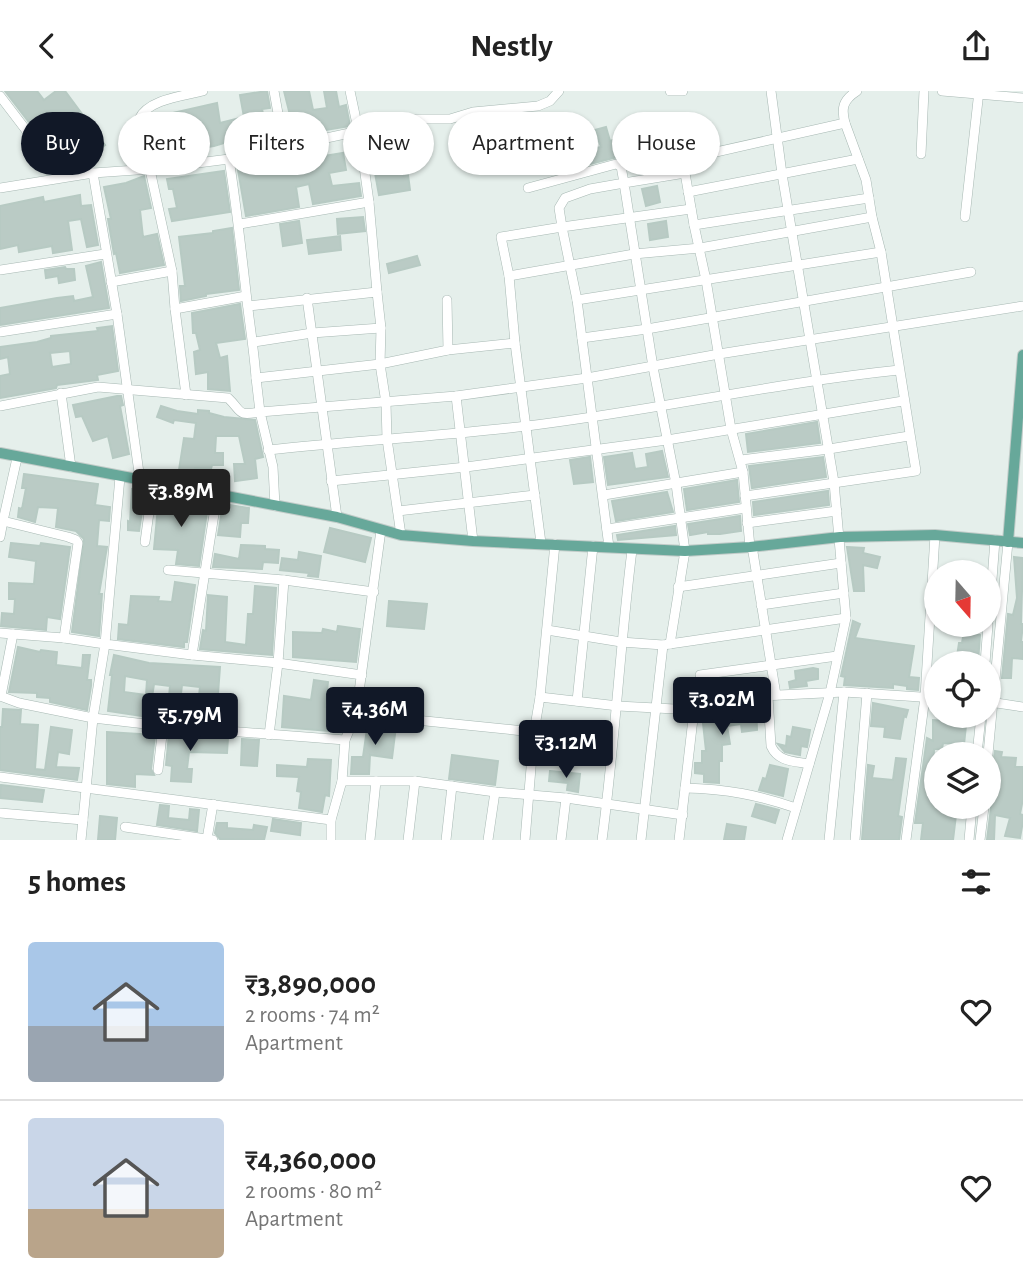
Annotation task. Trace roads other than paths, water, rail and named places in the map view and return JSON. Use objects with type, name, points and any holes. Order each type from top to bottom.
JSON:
[{"type":"main road","points":[[1007,542],[1023,355]]},
{"type":"main road","points":[[0,453],[337,517],[401,535],[685,551],[840,537],[935,535],[1023,543]]},
{"type":"street","points":[[144,112],[160,103],[203,91]]},
{"type":"street","points":[[274,91],[278,112]]},
{"type":"street","points":[[351,91],[355,112]]},
{"type":"street","points":[[434,119],[450,119],[472,112],[538,106],[550,101],[559,91]]},
{"type":"street","points":[[670,91],[682,91]]},
{"type":"street","points":[[772,91],[791,231],[799,264],[834,482],[846,618],[830,693],[787,840]]},
{"type":"street","points":[[745,496],[916,471],[881,252],[866,180],[842,111],[846,98],[857,91]]},
{"type":"street","points":[[921,154],[924,91]]},
{"type":"street","points":[[942,91],[1023,97]]},
{"type":"street","points":[[965,217],[979,92]]},
{"type":"street","points":[[0,96],[21,123]]},
{"type":"street","points":[[720,152],[845,123]]},
{"type":"street","points":[[688,192],[858,159]]},
{"type":"street","points":[[528,188],[612,166]]},
{"type":"street","points":[[0,188],[81,175]]},
{"type":"street","points":[[93,175],[117,314],[140,480]]},
{"type":"street","points":[[152,175],[172,271],[186,395]]},
{"type":"street","points":[[232,175],[240,224],[260,412],[273,467],[275,506]]},
{"type":"street","points":[[365,175],[381,328],[380,364],[386,403],[387,439],[401,535]]},
{"type":"street","points":[[622,175],[660,407],[676,484],[685,551],[666,644],[641,840]]},
{"type":"street","points":[[609,547],[577,300],[559,208],[565,198],[590,189],[673,175]]},
{"type":"street","points":[[685,175],[731,429],[743,472],[747,523],[771,666],[771,746],[778,757],[809,764]]},
{"type":"street","points":[[694,225],[869,198]]},
{"type":"street","points":[[240,224],[369,202]]},
{"type":"street","points":[[541,543],[509,276],[501,237],[628,216],[691,209]]},
{"type":"street","points":[[509,276],[634,254],[700,248],[872,217]]},
{"type":"street","points":[[577,300],[881,252]]},
{"type":"street","points":[[0,269],[105,254]]},
{"type":"street","points":[[111,282],[172,271]]},
{"type":"street","points":[[582,338],[971,272]]},
{"type":"street","points":[[248,306],[377,292]]},
{"type":"street","points":[[175,309],[246,296]]},
{"type":"street","points":[[307,298],[337,517]]},
{"type":"street","points":[[447,300],[448,350]]},
{"type":"street","points":[[0,406],[98,387],[228,398],[243,414],[386,403],[522,387],[1023,306]]},
{"type":"street","points":[[0,332],[117,314]]},
{"type":"street","points":[[254,342],[312,333],[381,328]]},
{"type":"street","points":[[256,378],[380,364],[448,350],[515,343]]},
{"type":"street","points":[[268,450],[526,426],[660,407],[816,379],[899,370]]},
{"type":"street","points":[[61,393],[71,467]]},
{"type":"street","points":[[456,396],[473,541]]},
{"type":"street","points":[[331,481],[466,467],[667,440],[903,401]]},
{"type":"street","points":[[741,460],[909,436]]},
{"type":"street","points":[[0,537],[1,521],[17,458]]},
{"type":"street","points":[[604,495],[743,472]]},
{"type":"street","points":[[81,840],[93,718],[105,644],[120,477]]},
{"type":"street","points":[[145,542],[153,483]]},
{"type":"street","points":[[192,655],[217,495]]},
{"type":"street","points":[[398,511],[535,495]]},
{"type":"street","points":[[607,529],[746,508]]},
{"type":"street","points":[[747,523],[836,511]]},
{"type":"street","points":[[1,521],[77,541],[64,638]]},
{"type":"street","points":[[331,840],[331,820],[342,781],[345,740],[356,714],[381,530]]},
{"type":"street","points":[[928,651],[935,535]]},
{"type":"street","points":[[993,560],[995,540]]},
{"type":"street","points":[[996,651],[1007,542]]},
{"type":"street","points":[[525,840],[555,544]]},
{"type":"street","points":[[578,701],[593,546]]},
{"type":"street","points":[[602,840],[618,706],[621,642],[632,550]]},
{"type":"street","points":[[678,587],[841,563]]},
{"type":"street","points":[[168,570],[284,580],[374,592]]},
{"type":"street","points":[[269,735],[284,580]]},
{"type":"street","points":[[761,605],[844,593]]},
{"type":"street","points":[[547,630],[621,642],[666,644],[846,618]]},
{"type":"street","points":[[0,633],[64,638],[362,675]]},
{"type":"street","points":[[13,634],[0,696],[19,703],[93,718],[163,726],[345,740]]},
{"type":"street","points":[[700,675],[837,656]]},
{"type":"street","points":[[680,840],[696,699],[844,692],[924,697]]},
{"type":"street","points":[[828,840],[844,692]]},
{"type":"street","points":[[855,840],[867,693]]},
{"type":"street","points":[[540,697],[618,706],[694,710]]},
{"type":"street","points":[[1001,704],[1023,707]]},
{"type":"street","points":[[906,840],[924,705]]},
{"type":"street","points":[[356,714],[534,733]]},
{"type":"street","points":[[158,770],[163,726]]},
{"type":"street","points":[[0,777],[331,820]]},
{"type":"street","points":[[342,781],[415,781],[529,796],[566,798],[682,815]]},
{"type":"street","points":[[370,840],[376,781]]},
{"type":"street","points":[[408,840],[415,781]]},
{"type":"street","points":[[446,840],[452,786]]},
{"type":"street","points":[[685,788],[759,795],[796,808]]},
{"type":"street","points":[[488,840],[495,792]]},
{"type":"street","points":[[561,840],[566,798]]},
{"type":"street","points":[[125,827],[176,837],[210,839],[212,804]]},
{"type":"street","points":[[0,813],[83,820]]},
{"type":"street","points":[[969,840],[971,819]]},
{"type":"street","points":[[981,840],[983,819]]}]
